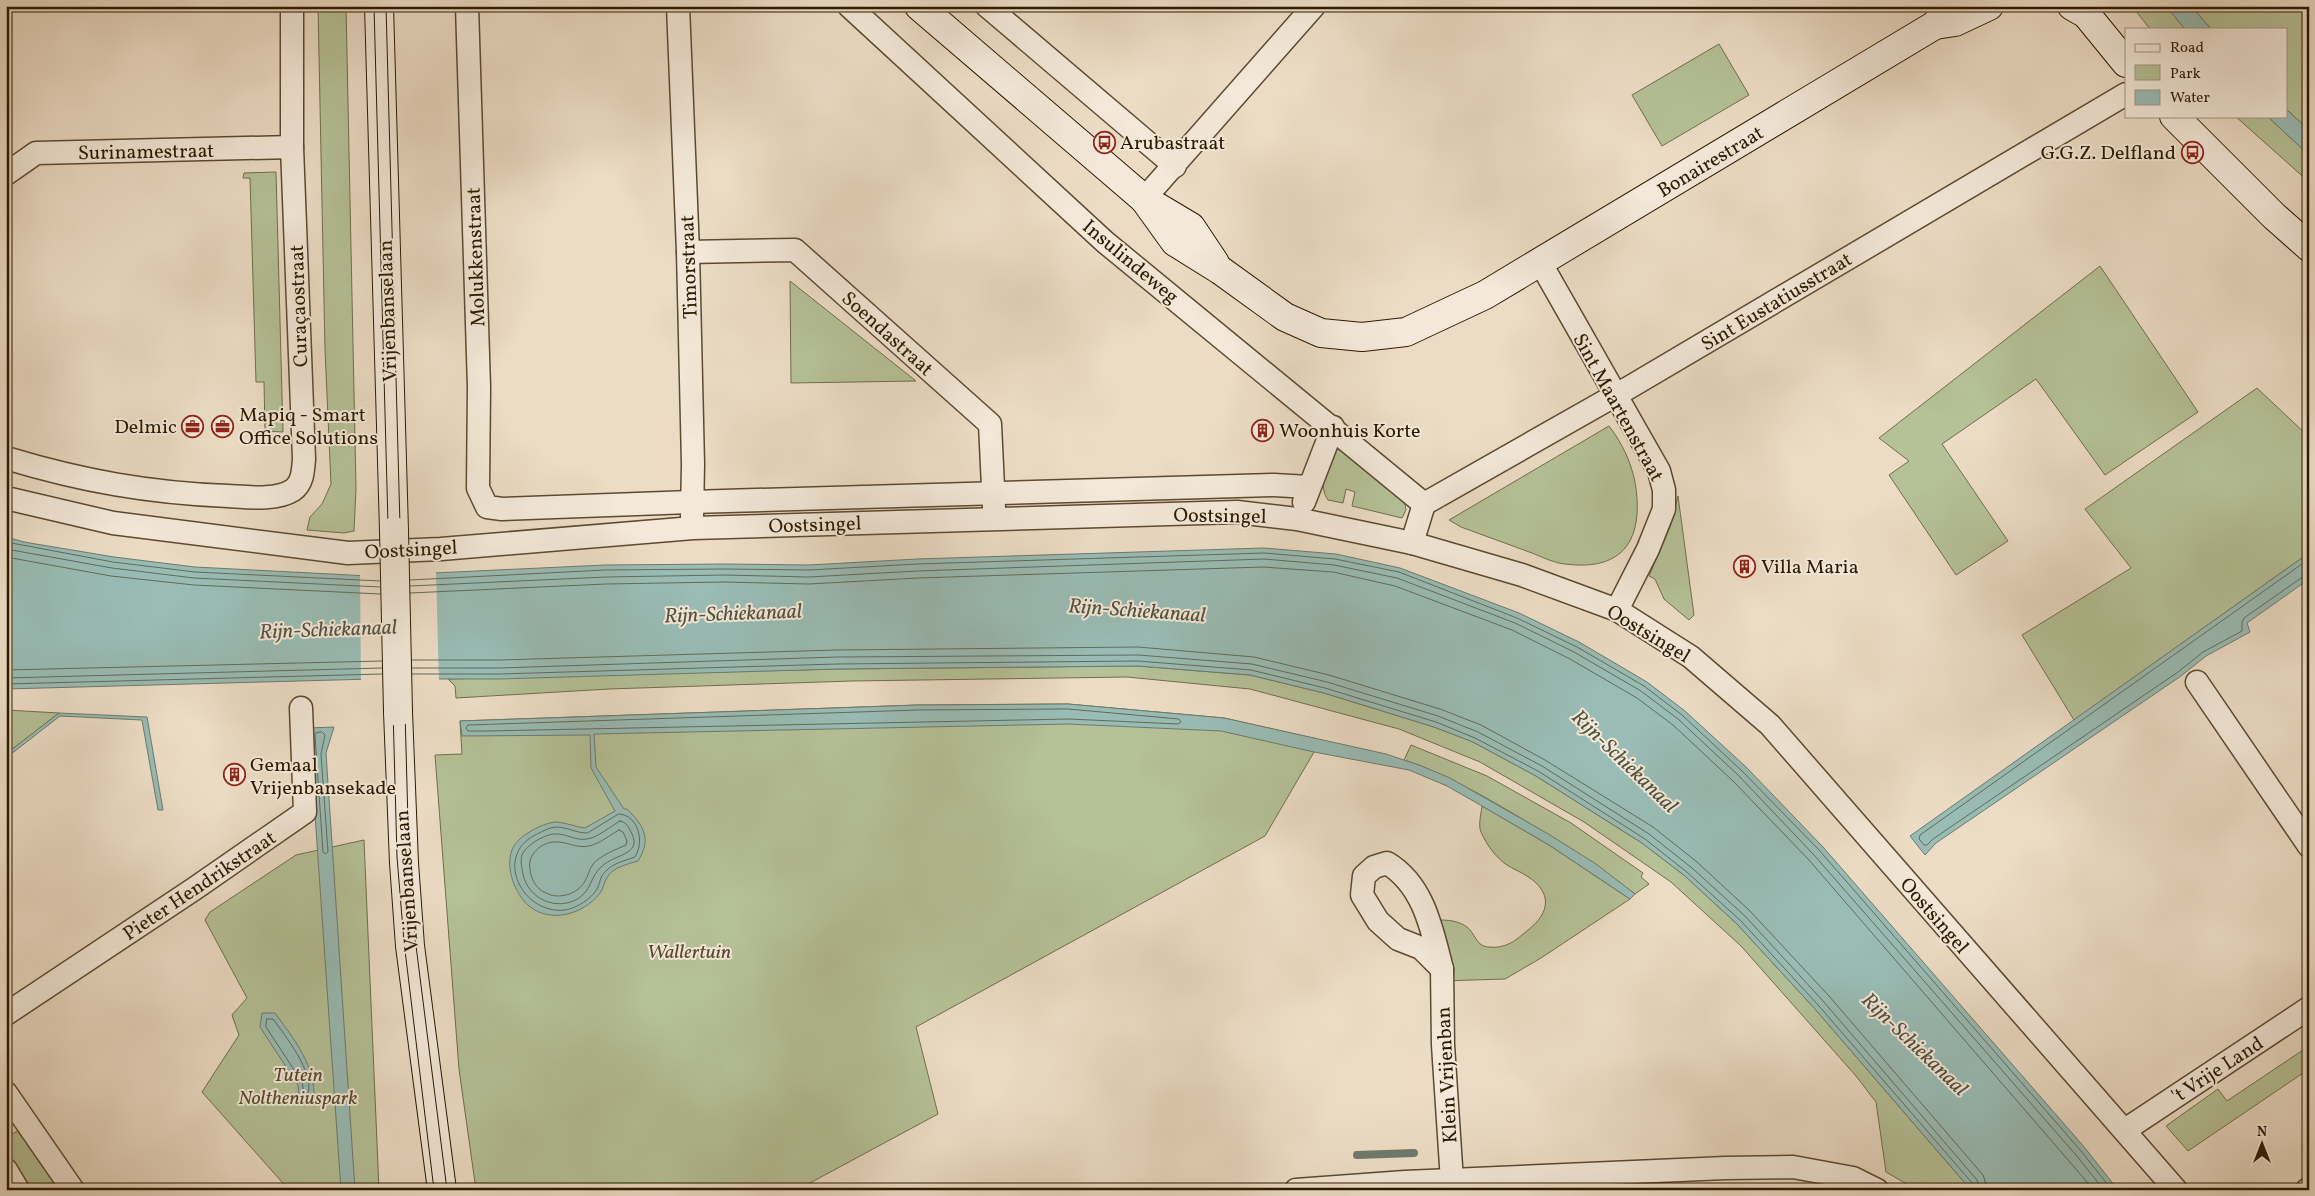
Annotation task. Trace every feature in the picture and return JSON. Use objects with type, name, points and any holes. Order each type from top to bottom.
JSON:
[{"type":"main road","name":"Vrijenbanselaan","points":[[379,6],[398,712],[404,864],[410,946],[440,1188]]},
{"type":"main road","points":[[919,6],[1144,199]]},
{"type":"main road","name":"Bonairestraat","points":[[1144,199],[1191,227],[1220,270],[1285,317],[1321,333],[1362,337],[1406,332],[1485,295],[1943,16],[1955,22],[1989,6]]},
{"type":"main road","points":[[2081,9],[2125,62]]},
{"type":"main road","points":[[2176,118],[2261,203],[2309,247]]},
{"type":"street","name":"Curaçaostraat","points":[[6,458],[42,469],[131,489],[181,494],[267,498],[293,490],[302,478],[304,459],[292,147],[292,6]]},
{"type":"street","name":"Molukkenstraat","points":[[467,6],[479,387],[478,488],[486,507]]},
{"type":"street","name":"Timorstraat","points":[[678,6],[688,252],[693,454],[691,502],[693,528]]},
{"type":"street","name":"Insulindeweg","points":[[848,6],[1105,242],[1333,427],[1424,504]]},
{"type":"street","points":[[987,6],[1175,166]]},
{"type":"street","points":[[1144,199],[1175,166],[1309,8]]},
{"type":"street","name":"Sint Eustatiusstraat","points":[[1424,504],[1614,396],[2125,95]]},
{"type":"street","name":"Surinamestraat","points":[[6,174],[36,153],[292,147]]},
{"type":"street","name":"Soendastraat","points":[[688,252],[795,250],[990,424],[994,519]]},
{"type":"street","name":"Sint Maartenstraat","points":[[1540,262],[1614,396],[1659,471],[1664,490],[1664,509],[1648,550],[1617,610]]},
{"type":"street","points":[[1297,519],[1333,427]]},
{"type":"street","name":"Oostsingel","points":[[486,507],[502,509],[993,492],[1274,485],[1309,487]]},
{"type":"street","name":"Oostsingel","points":[[6,498],[113,523],[348,553],[441,550],[693,528],[1238,512],[1297,519],[1412,543],[1522,575],[1617,610],[1691,658],[1770,725],[2176,1190]]},
{"type":"street","points":[[1412,543],[1424,504]]},
{"type":"street","points":[[2197,682],[2309,846]]},
{"type":"street","name":"Pieter Hendrikstraat","points":[[6,1014],[202,884],[304,812],[301,708]]},
{"type":"street","name":"Klein Vrijenban","points":[[1442,969],[1443,1045],[1452,1181]]},
{"type":"street","name":"'t Vrije Land","points":[[2125,1130],[2309,1008]]},
{"type":"street","points":[[6,1093],[73,1190]]},
{"type":"street","points":[[1296,1190],[1725,1168],[1783,1167],[1825,1172],[1853,1178],[1877,1190]]},
{"type":"street","points":[[6,1170],[18,1190]]},
{"type":"green space","points":[[318,6],[346,6],[356,489],[354,531],[344,533],[307,530],[310,517],[322,504],[331,484],[325,350]]},
{"type":"green space","points":[[2132,6],[2166,6],[2184,28],[2149,28]]},
{"type":"green space","points":[[2191,6],[2309,6],[2309,130],[2288,111],[2288,28],[2210,28]]},
{"type":"green space","points":[[1719,44],[1749,95],[1662,146],[1632,95]]},
{"type":"green space","points":[[2237,118],[2269,118],[2309,155],[2309,182]]},
{"type":"green space","points":[[276,172],[283,432],[265,431],[264,382],[256,382],[250,178],[243,178],[244,173]]},
{"type":"green space","points":[[2100,266],[2198,412],[2105,475],[2036,379],[1942,444],[2008,541],[1956,575],[1889,475],[1909,461],[1879,438]]},
{"type":"green space","points":[[790,281],[916,381],[791,383]]},
{"type":"green space","points":[[2257,388],[2309,437],[2309,553],[2074,720],[2022,635],[2131,568],[2085,509]]},
{"type":"green space","points":[[1609,426],[1627,457],[1634,479],[1637,502],[1635,529],[1630,541],[1614,557],[1604,562],[1592,564],[1561,563],[1548,560],[1461,527],[1449,520]]},
{"type":"green space","points":[[1340,448],[1404,499],[1406,510],[1402,518],[1352,506],[1355,492],[1346,489],[1343,503],[1328,500],[1323,488],[1323,482],[1334,450]]},
{"type":"green space","points":[[1678,496],[1694,615],[1689,620],[1664,599],[1655,579],[1649,576],[1670,527]]},
{"type":"green space","points":[[1138,666],[1250,675],[1324,693],[1434,727],[1473,742],[1536,776],[1642,843],[1685,876],[1737,924],[1815,1009],[1971,1190],[1917,1190],[1886,1172],[1876,1102],[1856,1076],[1741,946],[1671,882],[1584,822],[1480,762],[1399,729],[1250,689],[1127,677],[852,681],[609,689],[456,698],[455,686],[448,679],[837,669]]},
{"type":"green space","name":"Wallertuin","points":[[1068,704],[1224,718],[1317,739],[1314,752],[1265,836],[916,1027],[938,1114],[797,1190],[476,1190],[459,1069],[435,755],[462,754],[460,721],[918,705]]},
{"type":"green space","points":[[6,710],[59,713],[6,754]]},
{"type":"green space","points":[[1411,745],[1487,776],[1571,823],[1643,873],[1641,877],[1649,884],[1635,894],[1576,852],[1501,806],[1446,777],[1404,760]]},
{"type":"green space","points":[[1482,806],[1549,845],[1630,899],[1541,958],[1505,979],[1441,981],[1430,920],[1458,923],[1467,927],[1478,942],[1484,946],[1500,947],[1519,938],[1536,923],[1544,909],[1544,895],[1541,889],[1527,876],[1503,862],[1486,841],[1480,827]]},
{"type":"green space","name":"Tutein Noltheniuspark","points":[[364,840],[379,1190],[289,1190],[202,1092],[239,1035],[232,1015],[247,998],[205,920],[210,912],[296,855]]},
{"type":"green space","points":[[2309,1046],[2309,1069],[2188,1151],[2166,1126],[2218,1089],[2227,1101]]},
{"type":"green space","points":[[18,1131],[63,1190],[28,1190],[6,1154],[6,1137]]},
{"type":"water","points":[[2166,6],[2191,6],[2210,28],[2184,28]]},
{"type":"water","points":[[2288,111],[2309,130],[2309,155],[2269,118],[2288,118]]},
{"type":"water","name":"Rijn-Schiekanaal","points":[[6,537],[24,542],[114,557],[195,567],[369,576],[605,565],[809,565],[917,559],[1264,548],[1336,554],[1400,568],[1519,613],[1579,642],[1647,682],[1685,711],[1746,767],[1823,847],[2085,1148],[2118,1190],[1971,1190],[1815,1009],[1737,924],[1685,876],[1642,843],[1536,776],[1473,742],[1434,727],[1324,693],[1250,675],[1138,666],[837,669],[499,679],[372,679],[6,689]]},
{"type":"water","points":[[2309,553],[2309,579],[2247,623],[2250,632],[2206,656],[2181,676],[1936,843],[1925,855],[1910,836]]},
{"type":"water","points":[[1068,704],[1224,718],[1386,754],[1419,765],[1450,778],[1550,835],[1596,864],[1635,894],[1630,899],[1549,845],[1447,786],[1409,770],[1314,752],[1221,731],[1069,724],[594,734],[596,767],[624,809],[627,809],[642,827],[645,846],[638,861],[614,870],[607,878],[600,893],[585,906],[567,914],[547,915],[529,906],[519,895],[511,872],[510,857],[512,850],[519,840],[543,825],[555,822],[585,828],[615,811],[591,768],[590,735],[462,736],[460,721],[918,705]]},
{"type":"water","points":[[59,713],[147,717],[163,810],[158,810],[142,720],[60,716],[6,758],[6,754]]},
{"type":"water","points":[[334,727],[326,753],[355,1190],[341,1190],[309,728]]},
{"type":"water","points":[[262,1013],[275,1013],[296,1043],[308,1064],[314,1088],[314,1100],[307,1101],[299,1095],[298,1085],[260,1027]]},
{"type":"pier","points":[[436,572],[439,682],[361,682],[360,573]]},
{"type":"waterway","points":[[1357,1155],[1414,1153]]},
{"type":"tram line","points":[[374,6],[397,857],[404,942],[434,1190]]},
{"type":"tram line","points":[[386,6],[409,860],[415,938],[447,1190]]},
{"type":"place","name":"Arubastraat","points":[[1104,142]]},
{"type":"place","name":"G.G.Z. Delfland","points":[[2192,152]]},
{"type":"place","name":"Delmic","points":[[193,426]]},
{"type":"place","name":"Mapiq - Smart Office Solutions","points":[[223,426]]},
{"type":"place","name":"Woonhuis Korte","points":[[1263,430]]},
{"type":"place","name":"Villa Maria","points":[[1745,566]]},
{"type":"place","name":"Gemaal Vrijenbansekade","points":[[234,775]]}]
